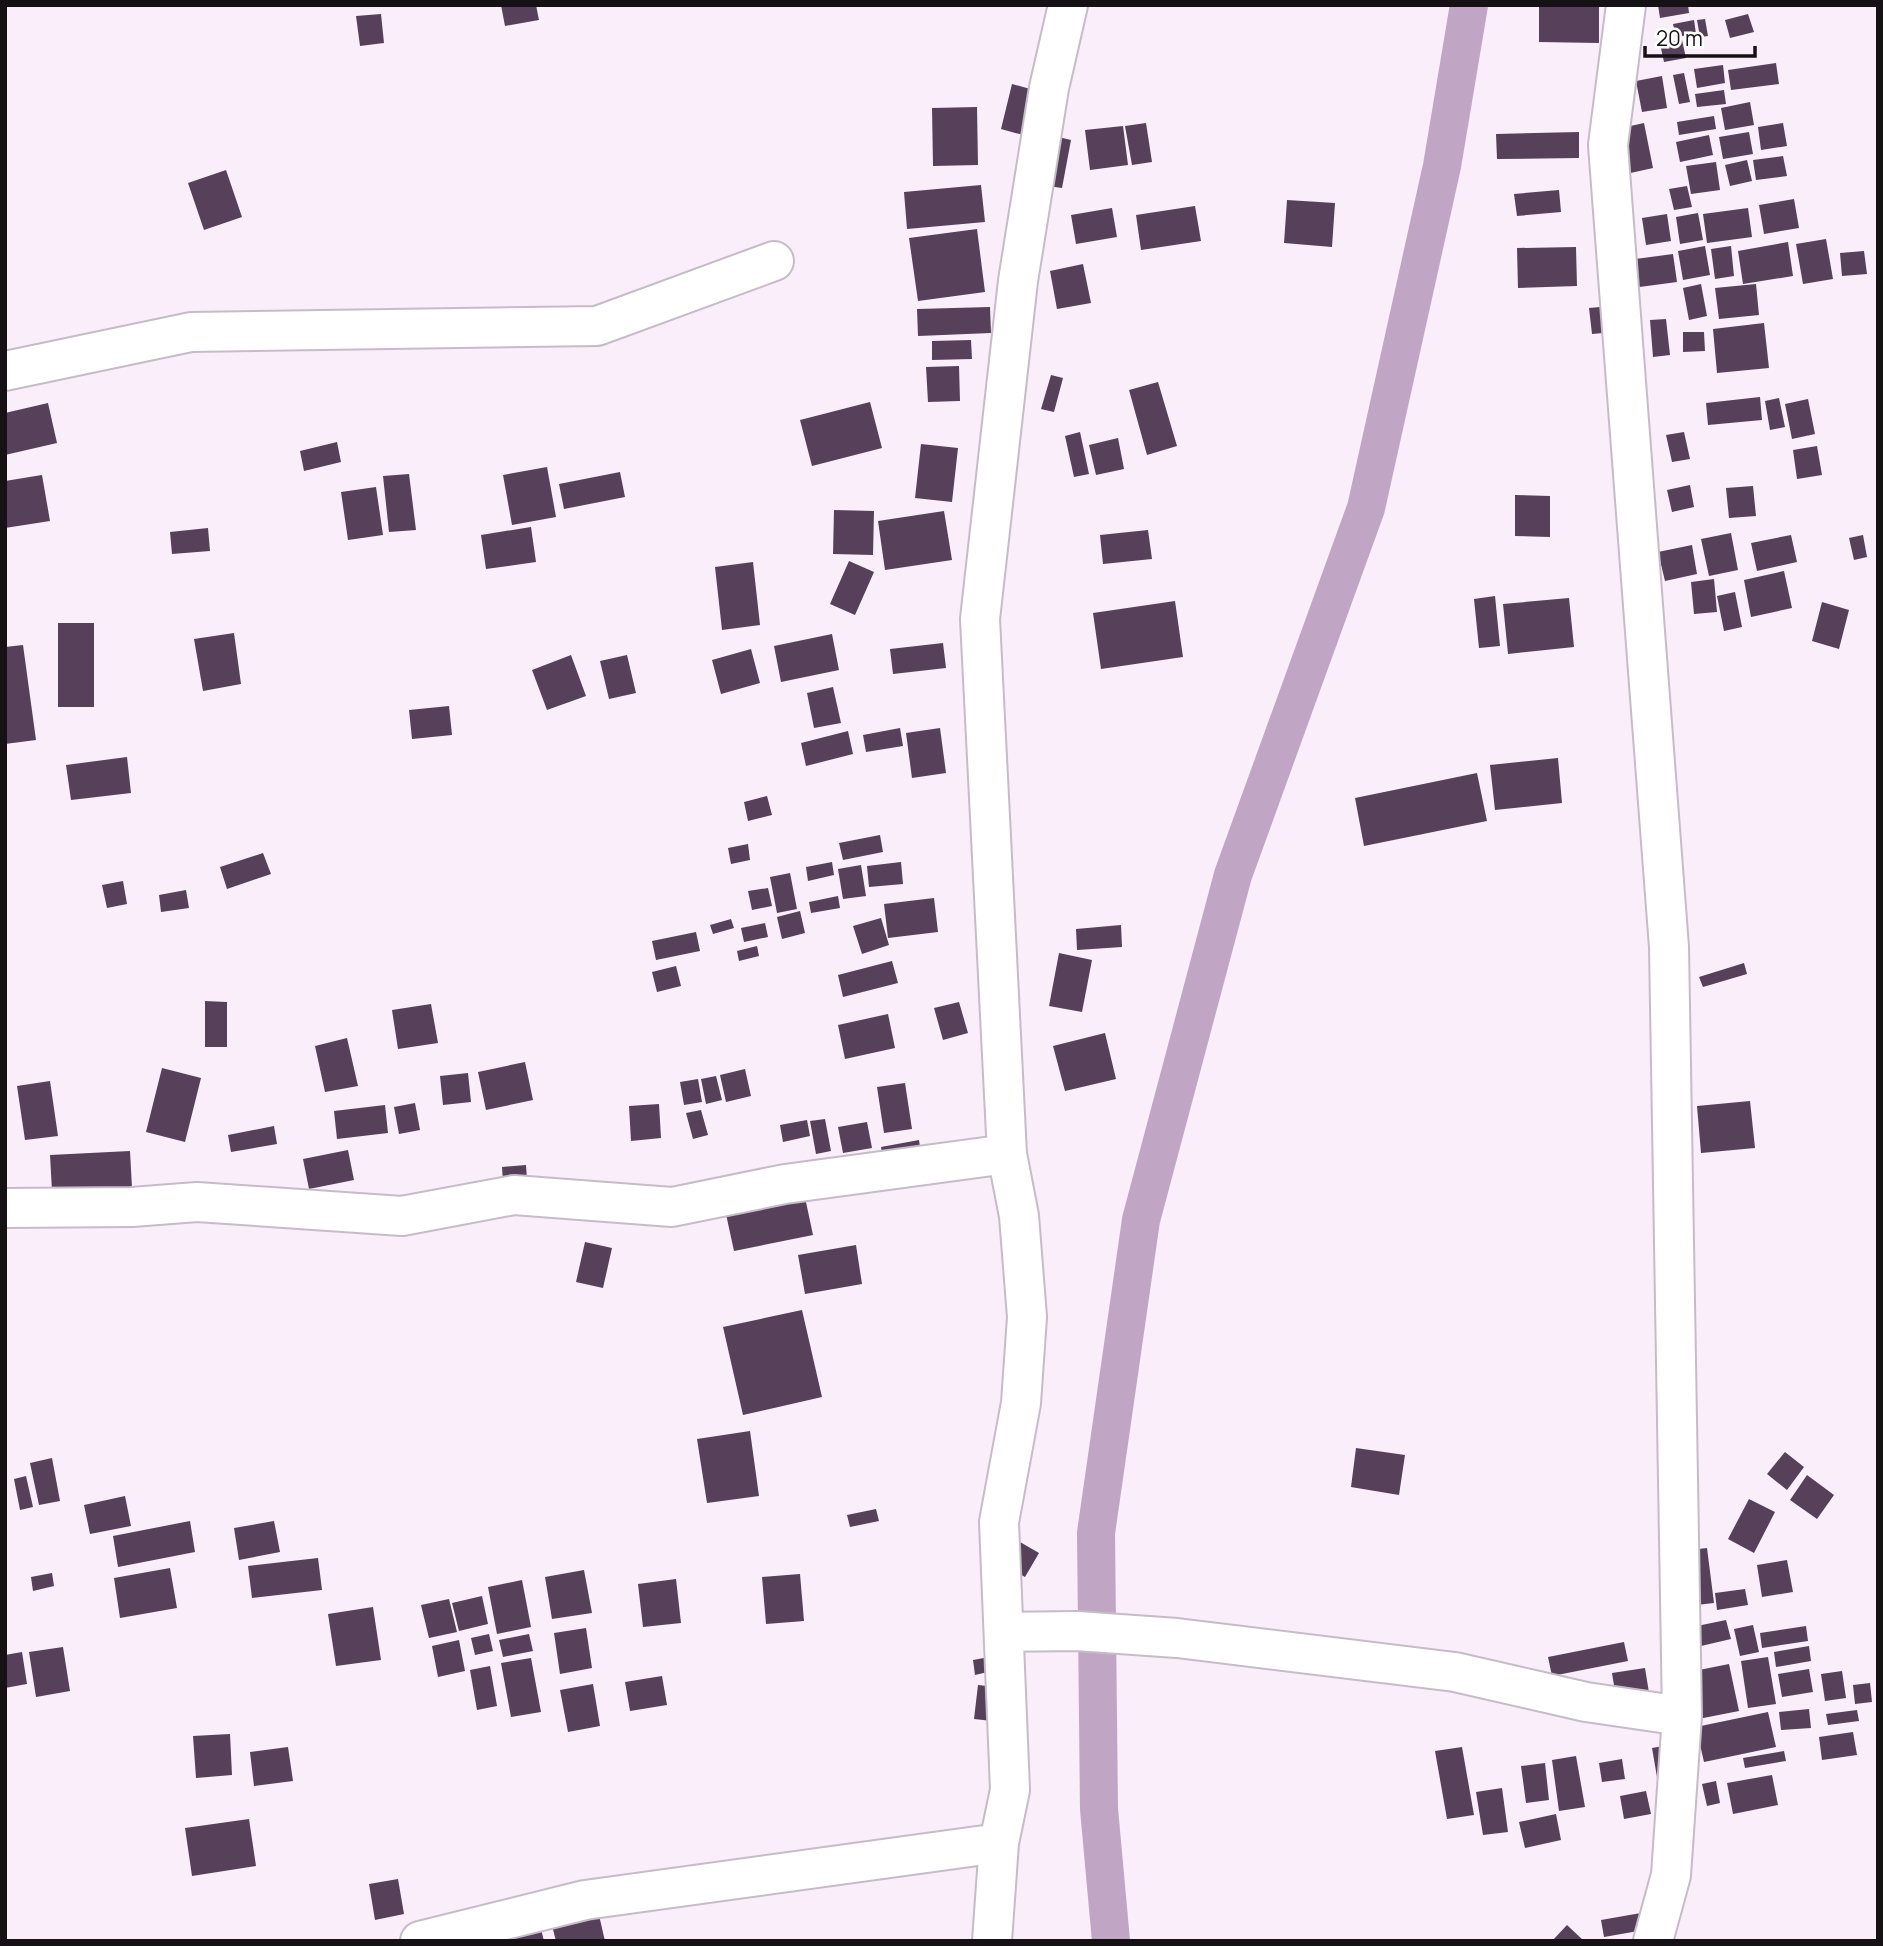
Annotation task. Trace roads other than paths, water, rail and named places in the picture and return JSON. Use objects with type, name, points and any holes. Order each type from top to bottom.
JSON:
[{"type":"street","points":[[992,1941],[999,1843],[1010,1790],[999,1522],[1021,1403],[1027,1317],[1019,1216],[1007,1154],[980,619],[1017,281],[1049,88],[1068,5]]},
{"type":"street","points":[[1626,5],[1608,145],[1669,947],[1682,1716],[1671,1875],[1653,1941]]},
{"type":"street","points":[[5,371],[191,332],[597,326],[774,261]]},
{"type":"street","points":[[5,1208],[132,1207],[197,1202],[402,1216],[514,1195],[672,1207],[785,1184],[1007,1154]]},
{"type":"street","points":[[1005,1632],[1076,1631],[1177,1639],[1455,1672],[1586,1702],[1682,1716]]},
{"type":"street","points":[[420,1941],[585,1900],[999,1843]]},
{"type":"waterway","points":[[1111,1941],[1099,1809],[1096,1533],[1141,1220],[1233,875],[1366,508],[1442,166],[1469,5]]}]
